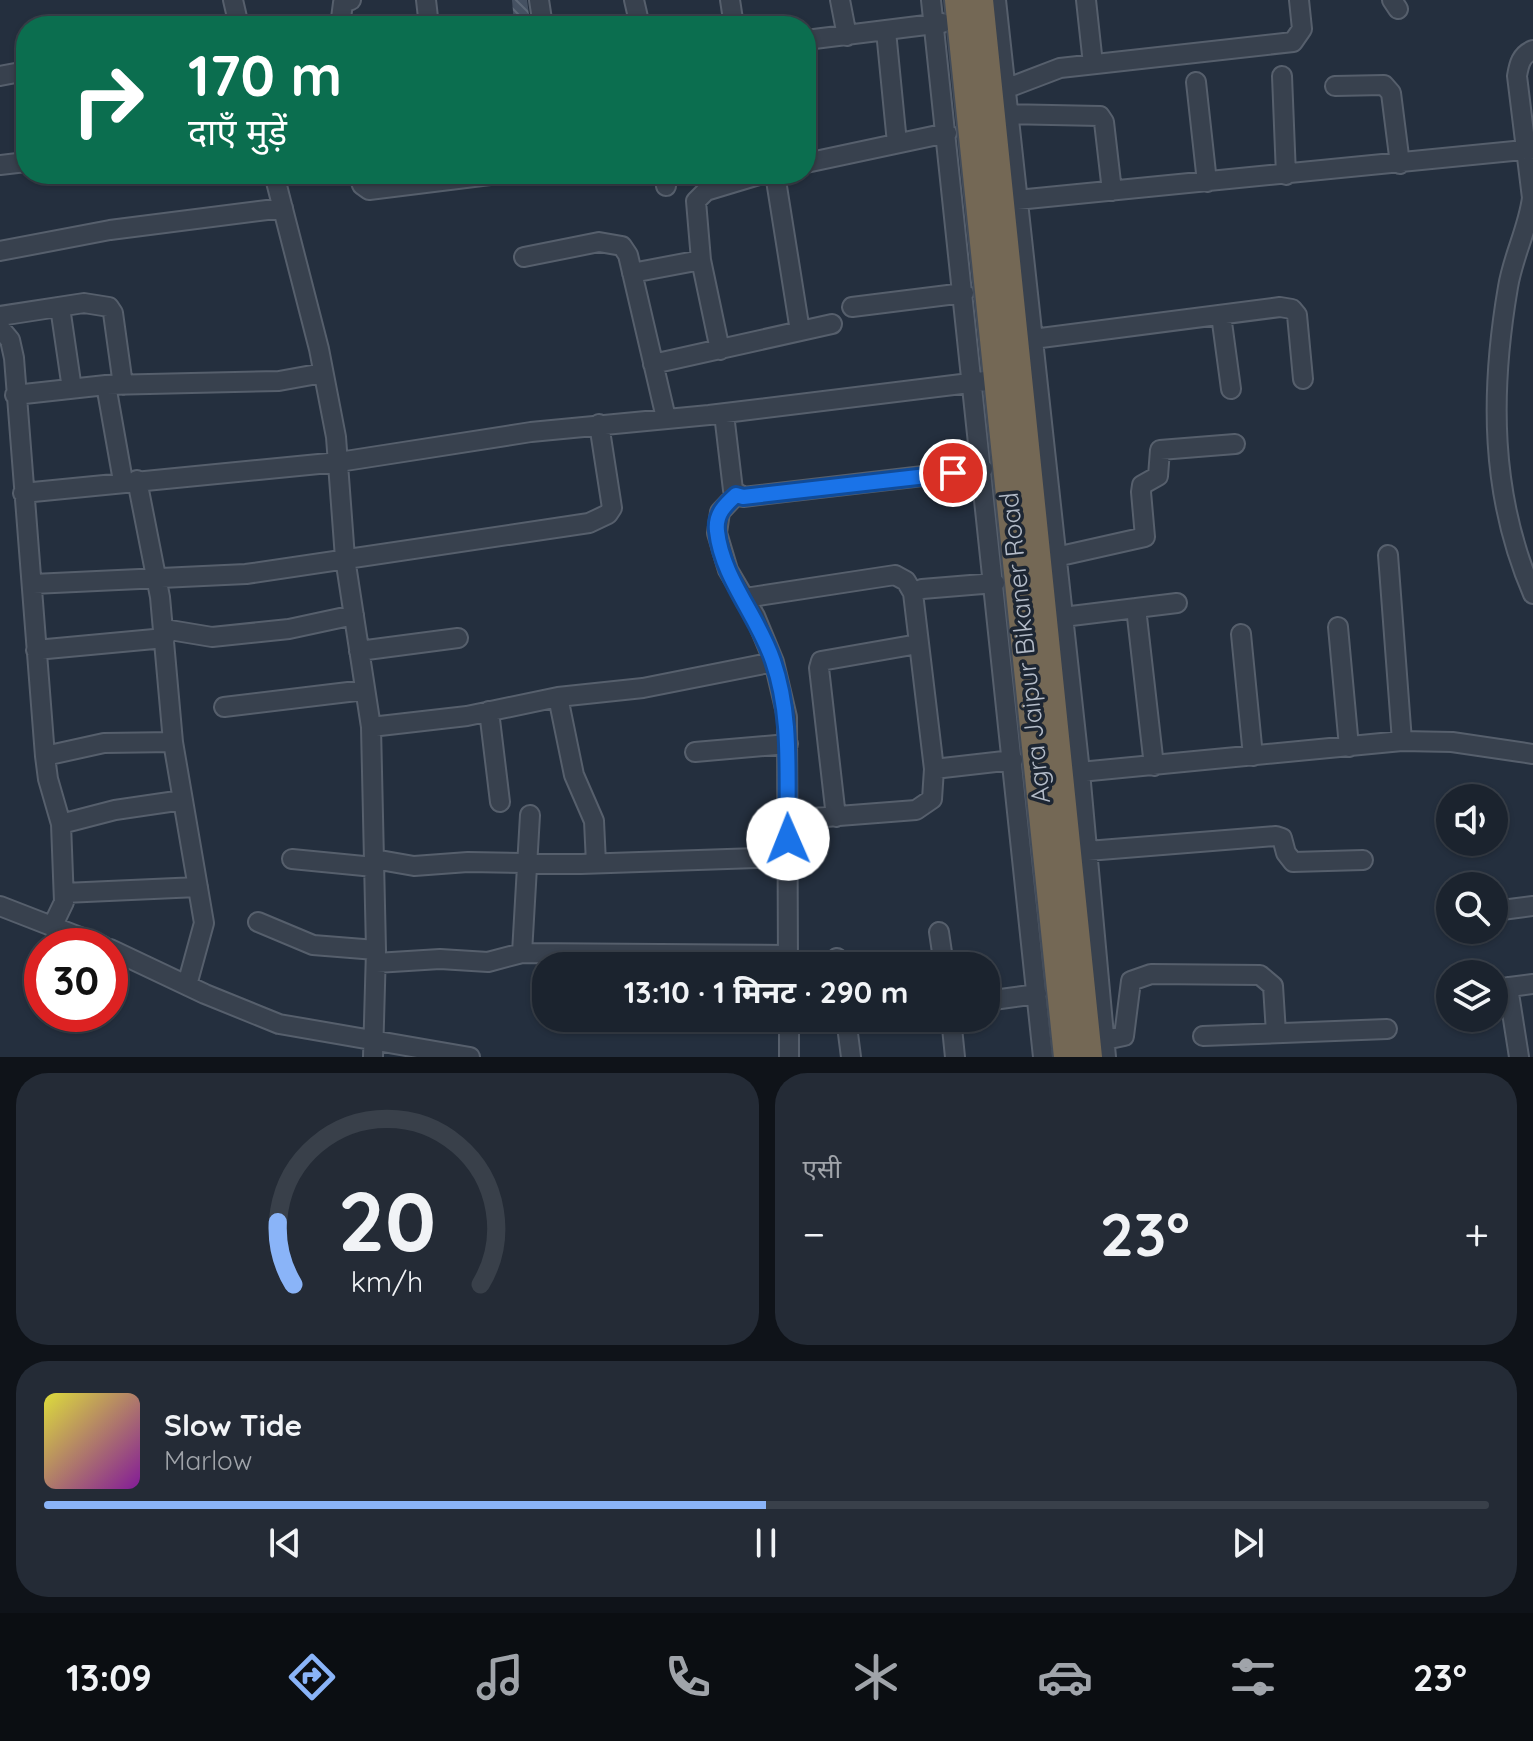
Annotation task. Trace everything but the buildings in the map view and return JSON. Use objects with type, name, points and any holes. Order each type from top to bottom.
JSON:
[{"type":"highway","name":"Agra Jaipur Bikaner Road","points":[[980,0],[1100,1051]]},
{"type":"highway","name":"Agra Jaipur Bikaner Road","points":[[959,11],[986,381],[1067,1057]]},
{"type":"street","points":[[339,16],[343,3],[351,0]]},
{"type":"street","points":[[840,0],[847,36]]},
{"type":"street","points":[[931,0],[964,293],[986,381],[983,469],[1043,1057]]},
{"type":"street","points":[[996,0],[1080,772],[1077,852],[1276,836],[1282,838],[1289,860],[1293,862],[1363,860]]},
{"type":"street","points":[[1086,0],[1093,64]]},
{"type":"street","points":[[1005,89],[1028,83],[1050,69],[1293,42],[1302,29],[1299,0]]},
{"type":"street","points":[[816,39],[933,24],[959,11]]},
{"type":"street","points":[[886,31],[897,143]]},
{"type":"street","points":[[1533,50],[1525,53],[1517,76],[1529,149],[1532,198],[1530,217],[1508,287],[1495,421],[1505,513],[1518,558],[1533,594]]},
{"type":"street","points":[[1282,76],[1286,175]]},
{"type":"street","points":[[1196,82],[1207,182]]},
{"type":"street","points":[[1335,86],[1384,85],[1391,93],[1404,163]]},
{"type":"street","points":[[1009,114],[1100,116],[1104,122],[1112,191]]},
{"type":"street","points":[[816,161],[947,133]]},
{"type":"street","points":[[1017,200],[1529,149]]},
{"type":"street","points":[[277,184],[323,373],[339,462],[345,558],[371,727],[376,957],[373,1049]]},
{"type":"street","points":[[362,184],[369,190],[417,184]]},
{"type":"street","points":[[720,350],[701,260],[696,201],[706,191],[729,184]]},
{"type":"street","points":[[777,184],[800,331]]},
{"type":"street","points":[[0,251],[110,230],[283,208]]},
{"type":"street","points":[[524,257],[611,241],[622,246],[632,273],[666,418]]},
{"type":"street","points":[[632,273],[701,260]]},
{"type":"street","points":[[852,307],[964,293]]},
{"type":"street","points":[[0,316],[98,303],[109,307],[113,313],[115,385],[130,481],[157,578],[173,742],[204,923],[187,985]]},
{"type":"street","points":[[60,307],[72,389]]},
{"type":"street","points":[[1033,339],[1292,309],[1297,315],[1303,379]]},
{"type":"street","points":[[1221,315],[1231,389]]},
{"type":"street","points":[[653,364],[832,324]]},
{"type":"street","points":[[0,328],[10,340],[33,584],[45,756],[61,824],[64,893],[64,902],[52,927],[0,906]]},
{"type":"street","points":[[15,395],[115,385],[279,381],[323,373]]},
{"type":"street","points":[[23,493],[339,462],[599,424],[724,414],[986,381]]},
{"type":"street","points":[[724,414],[736,495]]},
{"type":"street","points":[[33,584],[246,574],[483,541],[601,519],[612,508],[599,424]]},
{"type":"street","points":[[1056,557],[1145,537],[1142,485],[1158,476],[1160,450],[1235,444]]},
{"type":"street","points":[[736,495],[743,497],[983,469]]},
{"type":"street","points":[[736,495],[720,512],[717,533],[728,570],[745,598],[774,662],[783,696],[788,744],[788,952]]},
{"type":"street","points":[[1388,555],[1402,741]]},
{"type":"street","points":[[745,598],[895,575],[906,581],[913,593],[934,769],[934,789],[925,806],[787,820]]},
{"type":"street","points":[[913,593],[922,589],[995,583]]},
{"type":"street","points":[[1063,617],[1177,603]]},
{"type":"street","points":[[1136,608],[1154,766]]},
{"type":"street","points":[[36,650],[164,634],[212,637],[289,629],[354,615]]},
{"type":"street","points":[[1338,627],[1349,747]]},
{"type":"street","points":[[1241,634],[1253,756]]},
{"type":"street","points":[[359,651],[458,638]]},
{"type":"street","points":[[836,817],[819,668],[821,661],[918,644]]},
{"type":"street","points":[[371,727],[489,711],[558,697],[643,688],[774,662]]},
{"type":"street","points":[[224,707],[365,690]]},
{"type":"street","points":[[558,697],[574,775],[594,821],[596,863]]},
{"type":"street","points":[[489,711],[500,802]]},
{"type":"street","points":[[1080,772],[1402,741],[1480,746],[1533,754]]},
{"type":"street","points":[[45,756],[104,743],[173,742]]},
{"type":"street","points":[[695,752],[788,744]]},
{"type":"street","points":[[934,769],[1013,760]]},
{"type":"street","points":[[61,824],[115,810],[183,800]]},
{"type":"street","points":[[522,953],[530,815]]},
{"type":"street","points":[[292,859],[414,866],[468,862],[596,863],[788,857]]},
{"type":"street","points":[[64,893],[198,887]]},
{"type":"street","points":[[1508,909],[1533,906]]},
{"type":"street","points":[[258,922],[313,945],[376,957],[488,962],[532,953]]},
{"type":"street","points":[[939,932],[942,952]]},
{"type":"street","points":[[128,957],[279,1024],[373,1049],[470,1057]]},
{"type":"street","points":[[1100,1051],[1124,1036],[1131,981],[1151,974],[1260,975],[1273,986],[1276,1033]]},
{"type":"street","points":[[1508,987],[1533,984]]},
{"type":"street","points":[[1000,999],[1037,994]]},
{"type":"street","points":[[1508,1015],[1519,1057]]},
{"type":"street","points":[[1203,1036],[1387,1029]]},
{"type":"street","points":[[789,1032],[789,1057]]},
{"type":"street","points":[[848,1032],[851,1057]]},
{"type":"street","points":[[952,1032],[955,1057]]},
{"type":"route","points":[[788,839],[788,744],[783,696],[763,633],[728,570],[717,533],[716,521],[720,512],[736,495],[743,497],[953,473]]}]
